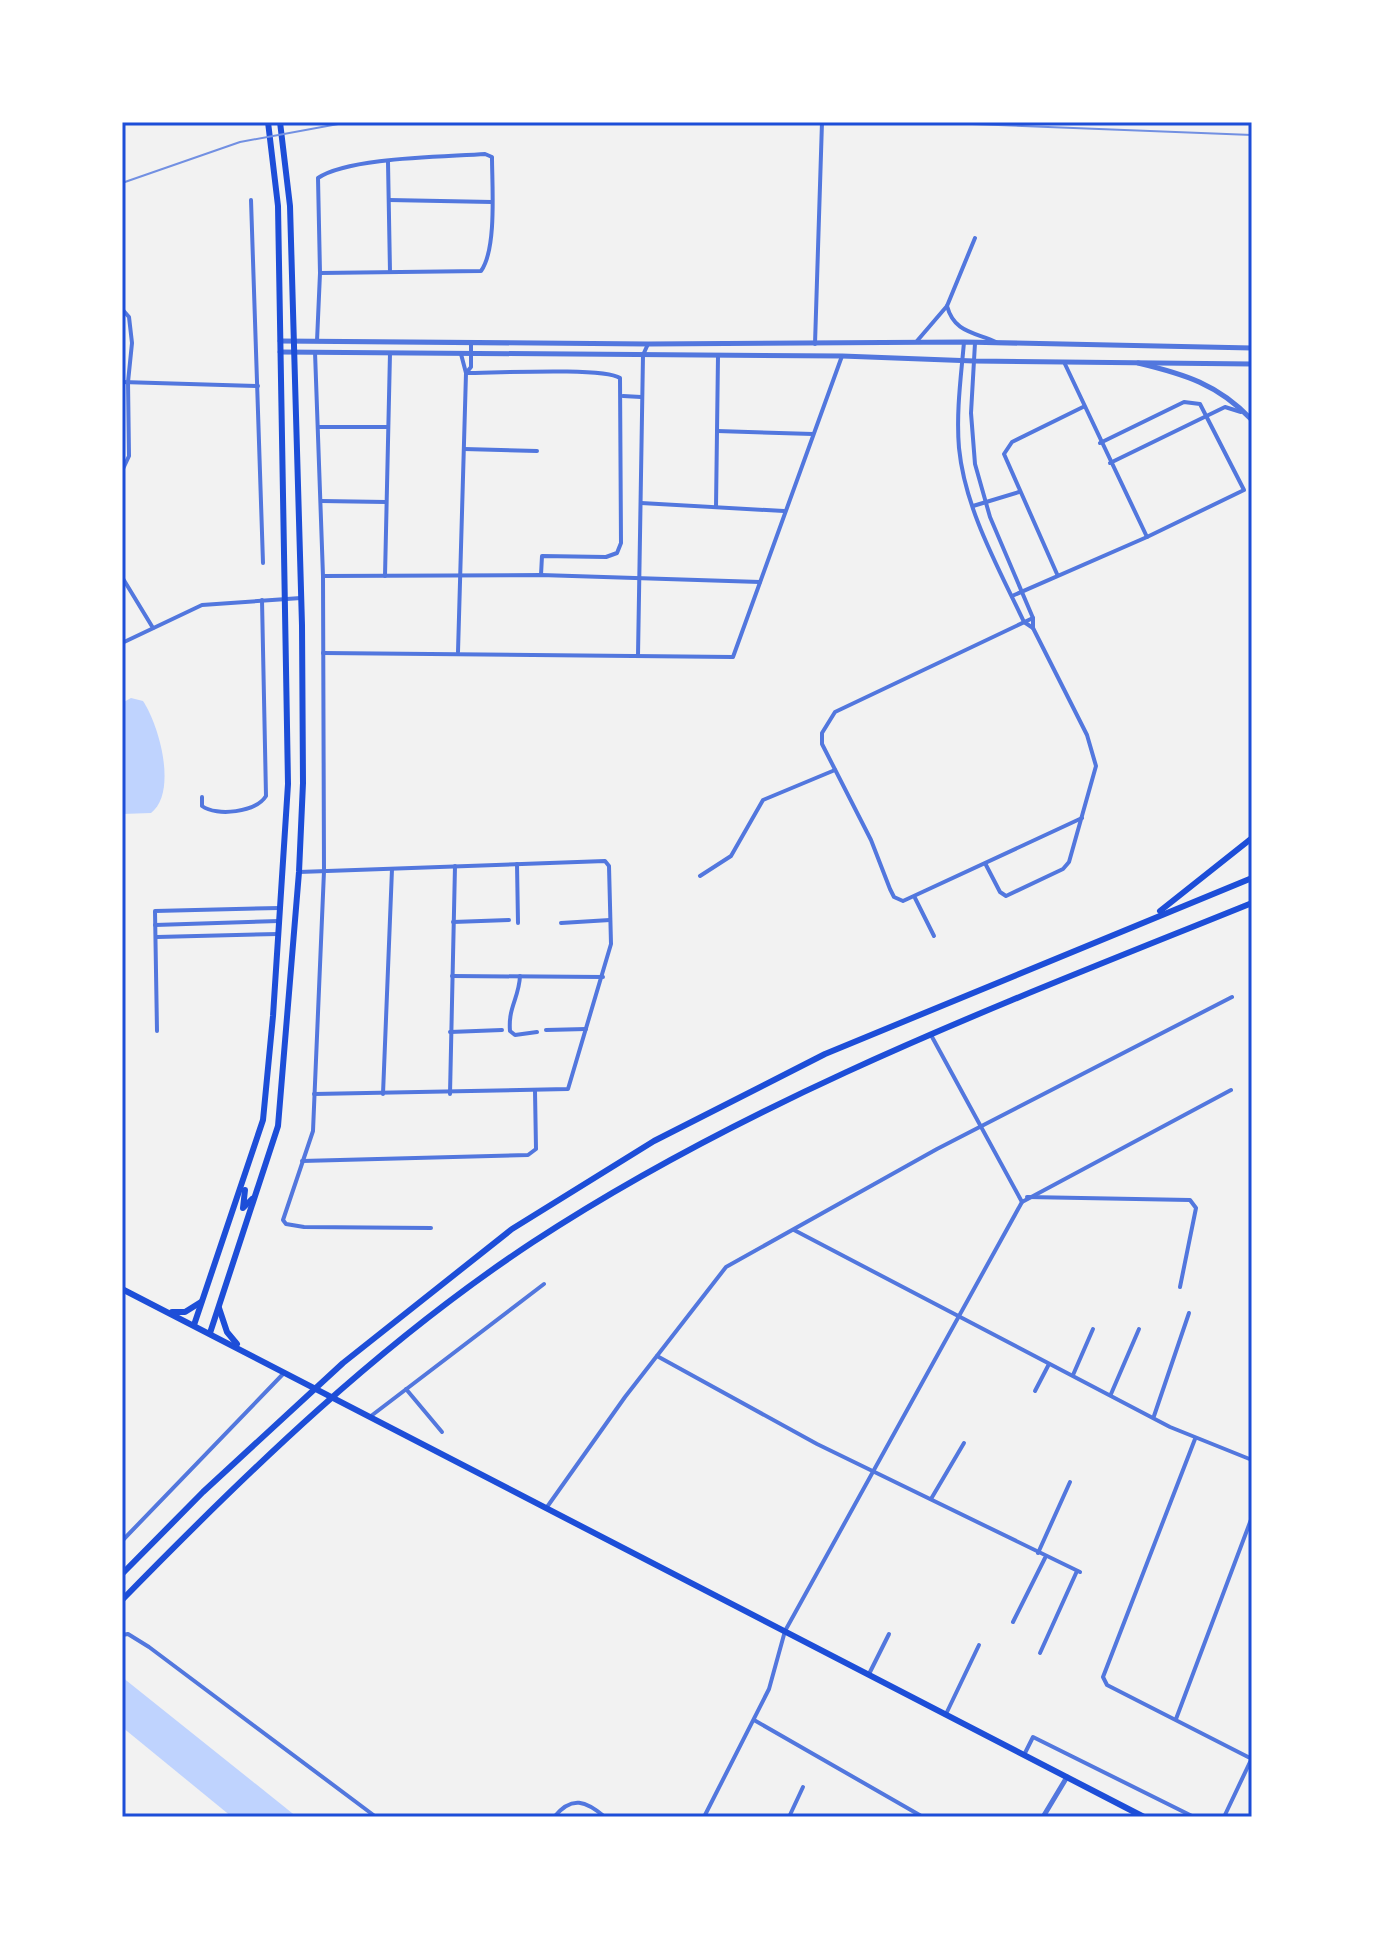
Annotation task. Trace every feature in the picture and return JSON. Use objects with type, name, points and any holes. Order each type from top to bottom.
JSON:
[{"type":"main road","points":[[194,1325],[251,1158],[267,1094],[288,784],[287,599],[275,171],[268,122]]},
{"type":"main road","points":[[210,1333],[263,1174],[283,1096],[299,872],[303,783],[301,598],[288,170],[280,122]]},
{"type":"main road","points":[[1147,919],[1215,871],[1252,838]]},
{"type":"main road","points":[[122,1574],[296,1404],[343,1363],[512,1229],[654,1141],[825,1054],[1252,878]]},
{"type":"main road","points":[[122,1600],[308,1415],[353,1376],[532,1243],[615,1191],[750,1118],[930,1034],[1252,903]]},
{"type":"main road","points":[[251,1158],[243,1208],[249,1205],[263,1174]]},
{"type":"main road","points":[[122,1289],[286,1371],[1144,1817]]},
{"type":"main road","points":[[168,1312],[185,1312],[203,1301]]},
{"type":"main road","points":[[219,1308],[227,1332],[244,1350]]},
{"type":"street","points":[[815,344],[822,122]]},
{"type":"street","points":[[317,341],[320,273],[318,178],[335,170],[388,162],[485,154],[492,157],[487,260],[477,273],[320,273]]},
{"type":"street","points":[[388,162],[390,273]]},
{"type":"street","points":[[251,200],[263,563]]},
{"type":"street","points":[[389,200],[492,202]]},
{"type":"street","points":[[916,343],[947,306],[975,238]]},
{"type":"street","points":[[947,306],[957,327],[996,342]]},
{"type":"street","points":[[122,309],[129,317],[132,334],[125,382],[129,456],[122,471]]},
{"type":"street","points":[[280,341],[648,344],[996,342],[1252,348]]},
{"type":"street","points":[[466,373],[471,367],[471,342]]},
{"type":"street","points":[[964,342],[958,439],[973,506],[1024,622],[1033,628]]},
{"type":"street","points":[[975,343],[971,429],[985,504],[1033,618],[1033,628],[1087,735],[1096,766],[1082,818],[1063,869],[1006,896],[1000,892],[986,865]]},
{"type":"street","points":[[638,656],[643,355],[648,344]]},
{"type":"street","points":[[280,352],[842,356],[974,361],[1126,360],[1252,364]]},
{"type":"street","points":[[315,352],[323,576],[324,871],[313,1131],[283,1220],[286,1224],[304,1227],[431,1228]]},
{"type":"street","points":[[385,576],[390,353]]},
{"type":"street","points":[[458,652],[466,373],[461,354]]},
{"type":"street","points":[[716,507],[718,356]]},
{"type":"street","points":[[323,653],[733,657],[842,356]]},
{"type":"street","points":[[1063,360],[1147,537]]},
{"type":"street","points":[[1126,360],[1190,375],[1208,383],[1251,418]]},
{"type":"street","points":[[466,373],[616,374],[620,378],[623,396],[621,543],[617,553],[606,557],[542,556],[541,575]]},
{"type":"street","points":[[125,382],[258,386]]},
{"type":"street","points":[[623,396],[642,397]]},
{"type":"street","points":[[1012,596],[1147,537],[1244,490],[1209,414],[1200,404],[1184,402],[1100,443]]},
{"type":"street","points":[[1110,463],[1229,406],[1251,418]]},
{"type":"street","points":[[1058,576],[1004,454],[1007,447],[1083,407]]},
{"type":"street","points":[[318,427],[388,427]]},
{"type":"street","points":[[717,431],[813,434]]},
{"type":"street","points":[[464,449],[537,451]]},
{"type":"street","points":[[973,506],[1019,492]]},
{"type":"street","points":[[320,501],[386,502]]},
{"type":"street","points":[[641,503],[784,511]]},
{"type":"street","points":[[323,576],[541,575],[760,582]]},
{"type":"street","points":[[122,577],[153,628]]},
{"type":"street","points":[[122,643],[202,605],[301,598]]},
{"type":"street","points":[[202,797],[202,806],[210,811],[254,808],[266,796],[262,600]]},
{"type":"street","points":[[1033,618],[835,712],[822,733],[822,744],[894,897],[903,901],[1082,818]]},
{"type":"street","points":[[700,876],[731,856],[763,800],[835,770]]},
{"type":"street","points":[[299,872],[608,862],[611,944],[568,1089],[450,1094],[314,1094]]},
{"type":"street","points":[[517,864],[518,923]]},
{"type":"street","points":[[450,1094],[455,866]]},
{"type":"street","points":[[383,1095],[392,869]]},
{"type":"street","points":[[915,898],[934,936]]},
{"type":"street","points":[[157,1031],[155,911],[280,908]]},
{"type":"street","points":[[453,922],[509,920]]},
{"type":"street","points":[[561,923],[610,920]]},
{"type":"street","points":[[155,925],[279,921]]},
{"type":"street","points":[[156,937],[278,934]]},
{"type":"street","points":[[452,976],[603,977]]},
{"type":"street","points":[[520,976],[518,994],[509,1006],[510,1032],[537,1032]]},
{"type":"street","points":[[547,1507],[726,1267],[981,1126],[1232,997]]},
{"type":"street","points":[[546,1030],[586,1029]]},
{"type":"street","points":[[450,1032],[502,1030]]},
{"type":"street","points":[[930,1034],[1022,1202]]},
{"type":"street","points":[[704,1817],[771,1684],[785,1631],[1022,1202],[1231,1090]]},
{"type":"street","points":[[302,1161],[528,1155],[536,1149],[535,1091]]},
{"type":"street","points":[[1027,1197],[1190,1200],[1196,1208],[1180,1287]]},
{"type":"street","points":[[794,1230],[1195,1439],[1252,1460]]},
{"type":"street","points":[[371,1416],[544,1284]]},
{"type":"street","points":[[1154,1416],[1189,1313]]},
{"type":"street","points":[[1073,1375],[1093,1329]]},
{"type":"street","points":[[1111,1394],[1139,1329]]},
{"type":"street","points":[[657,1356],[873,1472],[1078,1572],[1040,1653]]},
{"type":"street","points":[[1035,1391],[1049,1364]]},
{"type":"street","points":[[122,1541],[286,1371]]},
{"type":"street","points":[[406,1389],[442,1432]]},
{"type":"street","points":[[1195,1439],[1103,1677],[1107,1685],[1252,1758],[1224,1817]]},
{"type":"street","points":[[931,1499],[964,1443]]},
{"type":"street","points":[[1038,1554],[1070,1482]]},
{"type":"street","points":[[1176,1719],[1252,1517]]},
{"type":"street","points":[[1013,1622],[1045,1558]]},
{"type":"street","points":[[869,1674],[889,1634]]},
{"type":"street","points":[[122,1635],[129,1635],[376,1817]]},
{"type":"street","points":[[946,1714],[979,1645]]},
{"type":"street","points":[[754,1720],[923,1817]]},
{"type":"street","points":[[1024,1755],[1033,1737],[1194,1817]]},
{"type":"street","points":[[1043,1817],[1067,1777]]},
{"type":"street","points":[[789,1817],[803,1787]]},
{"type":"street","points":[[554,1817],[569,1803],[576,1801],[587,1802],[605,1817]]},
{"type":"water","points":[[131,698],[143,701],[149,712],[163,758],[163,790],[159,803],[151,813],[122,814],[122,703]]},
{"type":"water","points":[[122,1677],[297,1817],[232,1817],[122,1727]]},
{"type":"railway","points":[[122,183],[240,142],[349,122]]},
{"type":"railway","points":[[920,122],[1252,135]]}]
